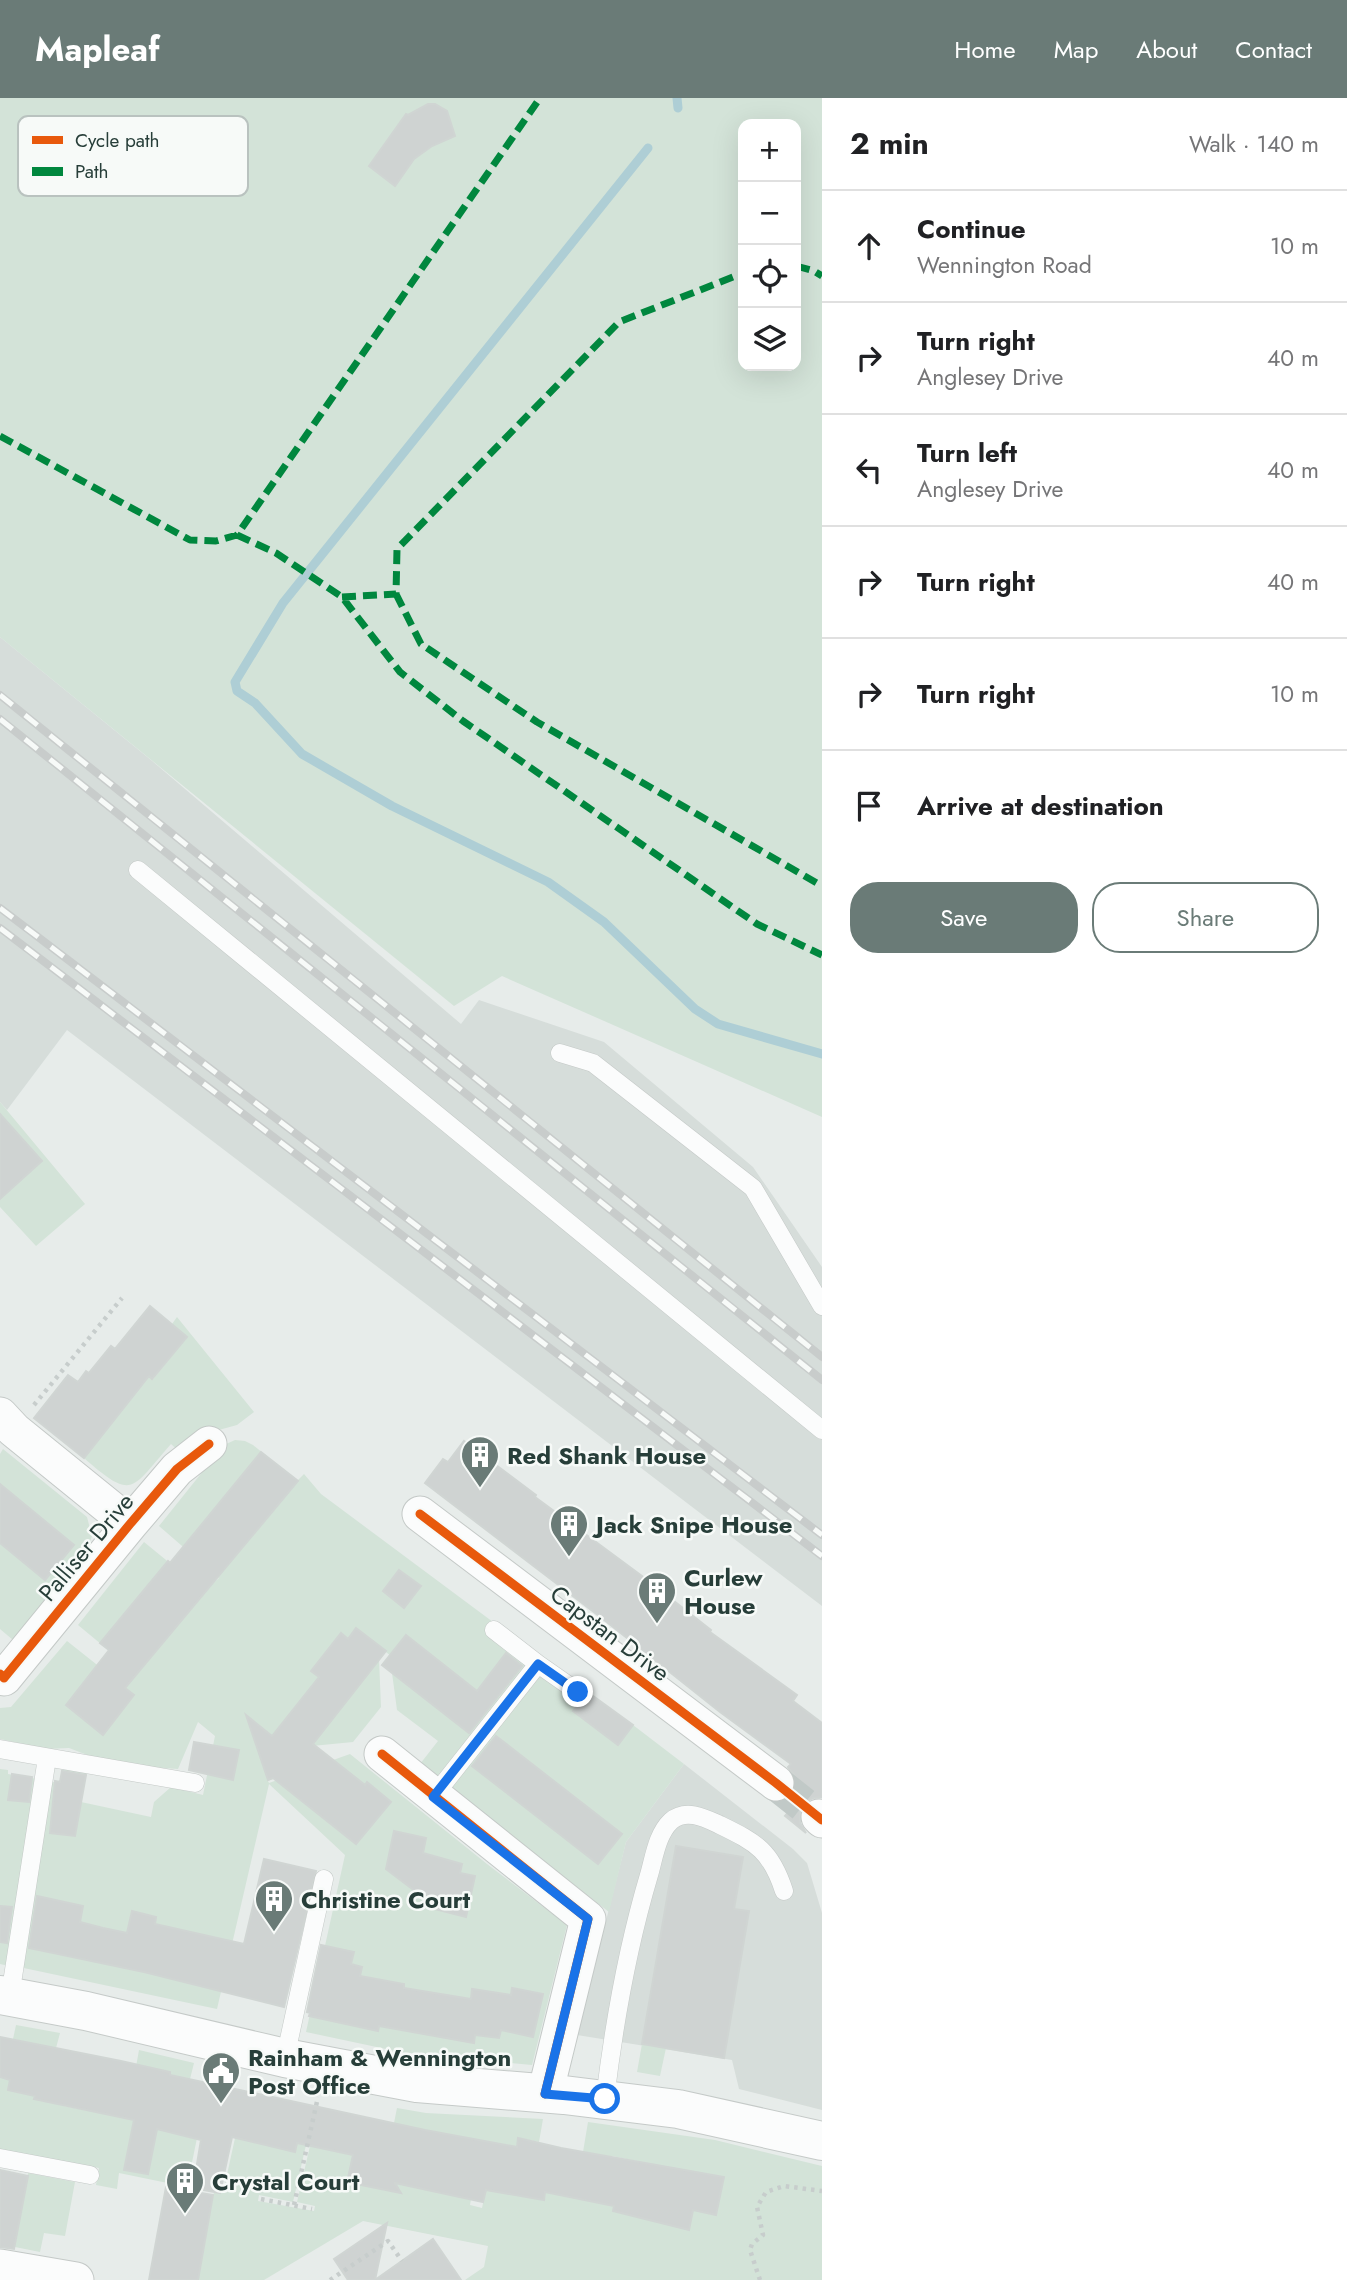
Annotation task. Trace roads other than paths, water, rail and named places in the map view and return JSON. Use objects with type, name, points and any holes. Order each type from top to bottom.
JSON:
[{"type":"main road","points":[[5,1996],[86,2011],[285,2058],[417,2083],[605,2099],[678,2109],[822,2141]]},
{"type":"street","name":"Palliser Drive","points":[[7,1422],[130,1524]]},
{"type":"street","name":"Palliser Drive","points":[[0,1674],[4,1678],[177,1469],[209,1444]]},
{"type":"street","name":"Capstan Drive","points":[[420,1514],[776,1783]]},
{"type":"street","points":[[382,1754],[588,1919],[545,2094]]},
{"type":"street","points":[[0,2267],[76,2280]]},
{"type":"lane","points":[[138,870],[822,1430]]},
{"type":"lane","points":[[561,1053],[593,1063],[753,1188],[822,1306]]},
{"type":"lane","points":[[494,1630],[578,1692]]},
{"type":"lane","points":[[433,1797],[538,1664]]},
{"type":"lane","points":[[0,1749],[195,1783]]},
{"type":"lane","points":[[5,1996],[47,1758]]},
{"type":"lane","points":[[605,2099],[612,2041],[632,1931],[659,1843],[672,1820],[685,1815],[701,1816],[744,1837],[762,1849],[784,1891]]},
{"type":"lane","points":[[285,2058],[324,1879]]},
{"type":"lane","points":[[0,2158],[90,2175]]},
{"type":"waterway","points":[[677,98],[678,108]]},
{"type":"waterway","points":[[648,148],[283,603],[235,682],[237,691],[255,703],[302,754],[392,806],[548,882],[604,922],[695,1009],[718,1024],[822,1054]]},
{"type":"tunnel","points":[[776,1783],[819,1817]]},
{"type":"railway","points":[[0,695],[822,1357]]},
{"type":"railway","points":[[0,719],[822,1380]]},
{"type":"railway","points":[[0,908],[822,1535]]},
{"type":"railway","points":[[0,928],[822,1556]]},
{"type":"place","name":"Red Shank House","points":[[480,1489]]},
{"type":"place","name":"Jack Snipe House","points":[[569,1558]]},
{"type":"place","name":"Curlew House","points":[[657,1625]]},
{"type":"place","name":"Christine Court","points":[[274,1933]]},
{"type":"place","name":"Rainham & Wennington Post Office","points":[[221,2105]]},
{"type":"place","name":"Crystal Court","points":[[185,2215]]}]
